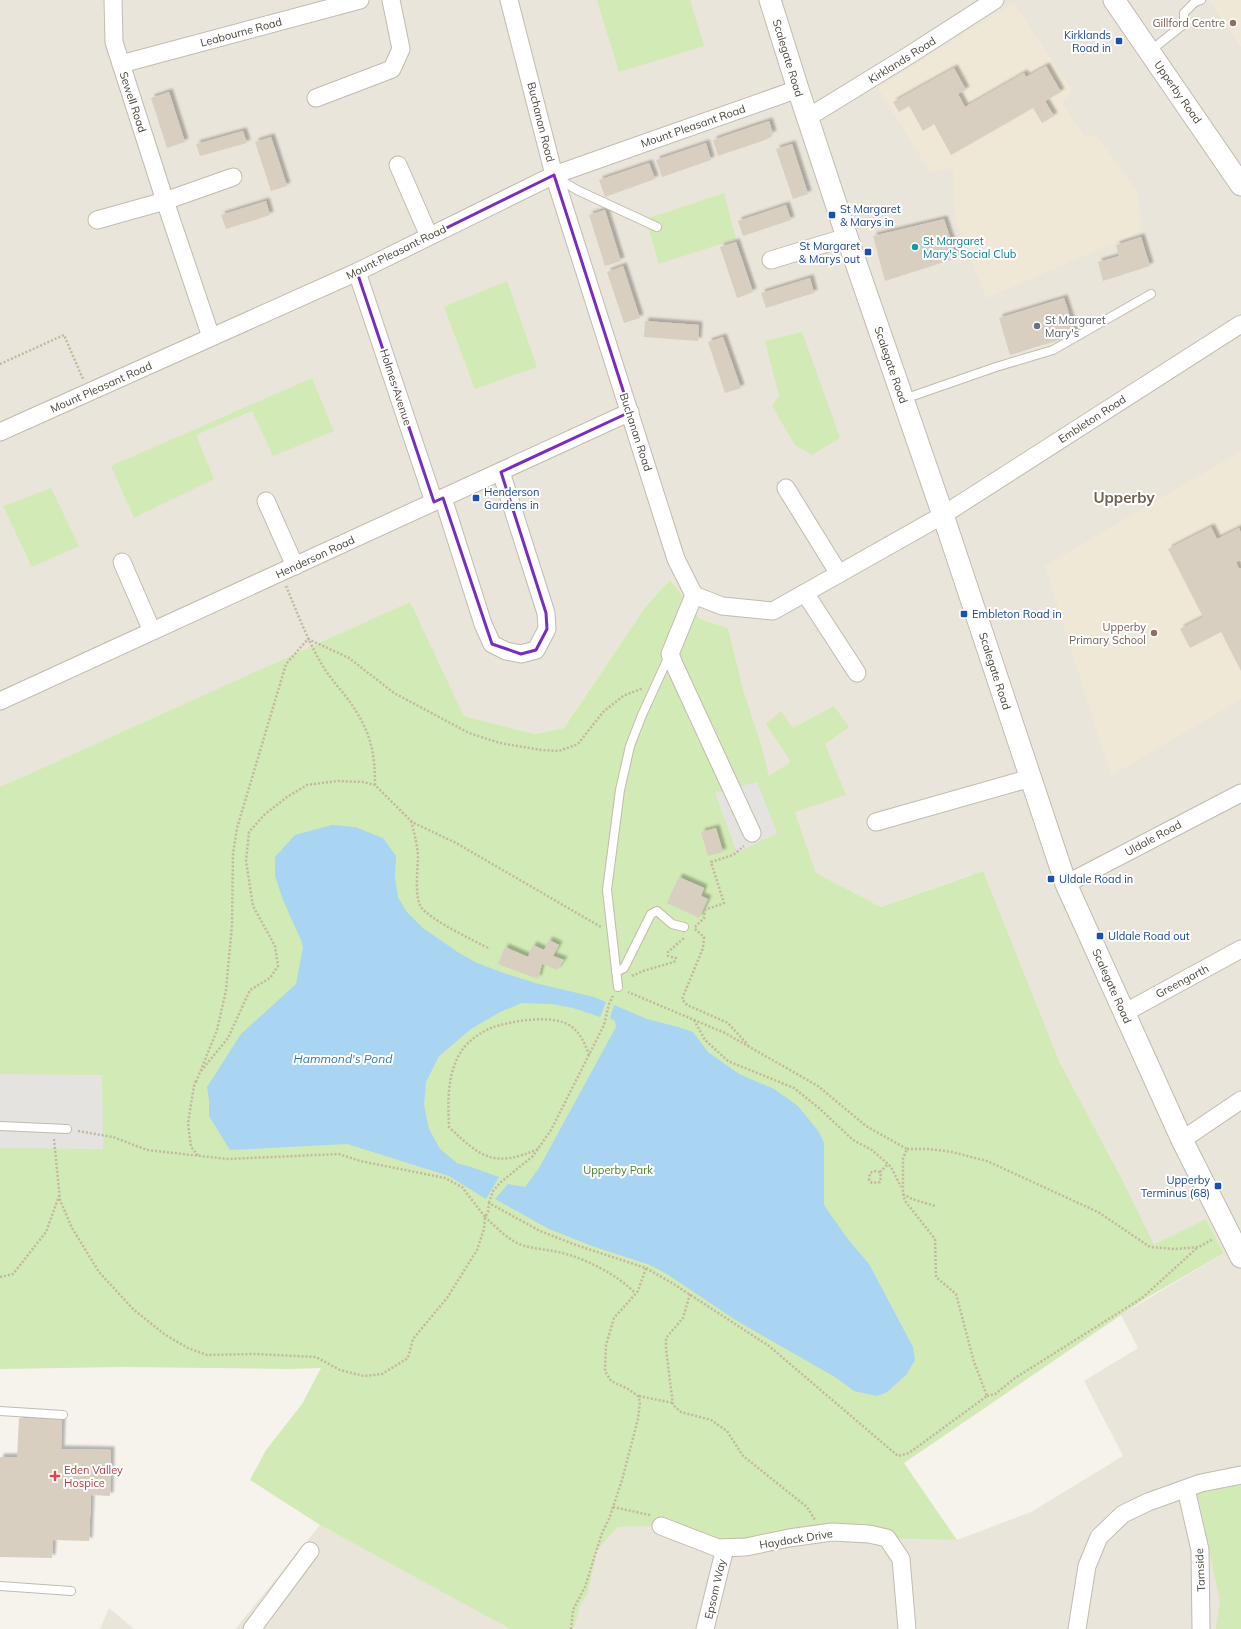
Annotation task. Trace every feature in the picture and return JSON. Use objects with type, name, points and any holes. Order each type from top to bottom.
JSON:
[{"type":"street","name":"Sewell Road","points":[[113,0],[114,42],[211,338]]},
{"type":"street","name":"Leabourne Road","points":[[121,64],[360,0]]},
{"type":"street","points":[[316,98],[392,69],[401,49],[391,0]]},
{"type":"street","name":"Buchanan Road","points":[[509,0],[554,175],[676,559],[694,595]]},
{"type":"street","name":"Scalegate Road","points":[[770,0],[807,118],[943,515],[1066,884],[1182,1140],[1236,1245]]},
{"type":"street","name":"Kirklands Road","points":[[807,118],[995,0]]},
{"type":"street","name":"Upperby Road","points":[[1114,0],[1241,184]]},
{"type":"street","name":"Mount Pleasant Road","points":[[0,432],[357,272],[554,175],[798,89]]},
{"type":"street","points":[[398,165],[429,236]]},
{"type":"street","points":[[97,220],[165,201],[233,177]]},
{"type":"street","points":[[771,260],[847,237]]},
{"type":"street","name":"Holmes Avenue","points":[[357,272],[483,624],[492,644],[506,651],[521,654],[536,650],[547,629],[546,613],[501,472]]},
{"type":"street","name":"Embleton Road","points":[[943,515],[1241,324]]},
{"type":"street","name":"Henderson Road","points":[[0,701],[630,412]]},
{"type":"street","points":[[786,488],[839,574]]},
{"type":"street","points":[[266,501],[288,569]]},
{"type":"street","points":[[752,833],[670,654],[694,595],[722,606],[773,611],[943,515]]},
{"type":"street","points":[[122,562],[152,631]]},
{"type":"street","points":[[805,593],[857,674]]},
{"type":"street","points":[[876,822],[1031,778]]},
{"type":"street","name":"Uldale Road","points":[[1066,884],[1241,792]]},
{"type":"street","name":"Greengarth","points":[[1124,1013],[1241,949]]},
{"type":"street","points":[[1182,1140],[1241,1100]]},
{"type":"street","points":[[1077,1629],[1087,1566],[1099,1537],[1123,1514],[1148,1502],[1201,1483],[1241,1475]]},
{"type":"street","name":"Tarnside","points":[[1186,1488],[1200,1550],[1201,1629]]},
{"type":"street","name":"Haydock Drive","points":[[658,1521],[718,1548],[746,1547],[789,1538],[832,1532],[869,1534],[887,1538],[901,1559],[907,1629]]},
{"type":"street","name":"Epsom Way","points":[[705,1629],[725,1548]]},
{"type":"street","points":[[252,1629],[310,1550]]},
{"type":"lane","points":[[1150,52],[1184,24],[1184,13],[1195,2],[1201,0]]},
{"type":"lane","points":[[554,175],[576,190],[657,227]]},
{"type":"lane","points":[[903,399],[996,367],[1053,350],[1151,294]]},
{"type":"lane","points":[[618,987],[607,890],[620,790],[630,746],[642,715],[670,654]]},
{"type":"lane","points":[[616,972],[624,968],[651,914],[657,911],[672,924],[684,927]]},
{"type":"lane","points":[[0,1126],[67,1130]]},
{"type":"lane","points":[[0,1411],[63,1415]]},
{"type":"lane","points":[[0,1586],[71,1591]]},
{"type":"path","points":[[0,364],[64,335],[89,392]]},
{"type":"path","points":[[288,569],[308,639],[322,665],[357,712],[371,741],[375,761],[375,785]]},
{"type":"path","points":[[308,639],[349,658],[394,693],[469,733],[500,743],[541,750],[559,751],[578,744],[603,712],[623,696],[643,688],[646,682]]},
{"type":"path","points":[[198,1155],[191,1147],[188,1123],[194,1086],[217,1030],[226,990],[232,925],[233,854],[237,828],[286,664],[308,639]]},
{"type":"path","points":[[196,1082],[201,1070],[228,1038],[250,990],[270,978],[278,966],[275,946],[253,906],[246,861],[249,832],[264,815],[307,784],[338,781],[363,782],[375,785],[410,821],[456,843],[612,933]]},
{"type":"path","points":[[410,821],[416,840],[418,854],[418,894],[421,907],[436,919],[490,949]]},
{"type":"path","points":[[691,932],[704,918],[705,910],[724,903],[711,862],[734,855],[752,838],[752,833]]},
{"type":"path","points":[[684,927],[694,928],[704,937],[703,948],[682,999],[688,1005],[728,1023],[742,1036],[750,1047]]},
{"type":"path","points":[[53,1129],[60,1195],[72,1228],[99,1272],[133,1309],[164,1334],[188,1348],[207,1356],[255,1354],[316,1357],[340,1370],[364,1376],[382,1374],[408,1358],[413,1339],[447,1298],[476,1250],[484,1229],[485,1217],[488,1212],[493,1191],[501,1182],[524,1165],[533,1156],[551,1130],[604,1025],[608,1004],[618,987],[633,975],[674,962],[676,958],[668,956],[668,952],[688,936]]},
{"type":"path","points":[[618,987],[725,1033],[750,1047],[818,1086],[866,1126],[907,1149],[929,1149],[952,1152],[987,1161],[1098,1212],[1150,1247],[1175,1249],[1236,1245]]},
{"type":"path","points":[[538,1149],[520,1157],[496,1159],[471,1148],[449,1127],[449,1084],[458,1055],[467,1044],[492,1028],[521,1021],[539,1019],[553,1020],[571,1026],[585,1042],[589,1055]]},
{"type":"path","points":[[694,1020],[705,1040],[728,1061],[794,1088],[854,1140],[872,1150],[891,1167],[902,1188]]},
{"type":"path","points":[[67,1130],[113,1137],[147,1150],[228,1159],[339,1154],[360,1161],[445,1178],[462,1187],[485,1217],[503,1234],[518,1243],[537,1249],[559,1252],[578,1258],[628,1285],[635,1294]]},
{"type":"path","points":[[907,1149],[903,1158],[902,1188],[905,1202],[935,1239],[936,1277],[956,1294],[974,1362],[987,1396]]},
{"type":"path","points":[[880,1172],[888,1164]]},
{"type":"path","points":[[874,1170],[880,1172],[882,1177],[880,1182],[872,1183],[869,1180],[870,1173],[874,1170]]},
{"type":"path","points":[[903,1194],[912,1199],[935,1206]]},
{"type":"path","points":[[0,1277],[13,1274],[46,1232],[60,1195]]},
{"type":"path","points":[[489,1203],[540,1231],[576,1245],[646,1268],[690,1294],[769,1346],[898,1456],[909,1453],[987,1396],[995,1394],[1015,1378],[1142,1298],[1199,1247]]},
{"type":"path","points":[[646,1268],[638,1291],[614,1318],[606,1345],[605,1371],[611,1381],[628,1389],[638,1396],[673,1403]]},
{"type":"path","points":[[690,1294],[683,1318],[666,1338],[673,1403],[681,1412],[711,1420],[727,1432],[743,1456],[807,1507],[816,1523]]},
{"type":"path","points":[[571,1629],[573,1610],[585,1587],[602,1533],[613,1507],[638,1419],[640,1402],[638,1396]]},
{"type":"path","points":[[613,1507],[658,1521]]},
{"type":"highlighted area","points":[[554,175],[630,412],[501,472],[546,613],[547,629],[536,650],[521,654],[492,644],[443,498],[434,502],[357,272]]},
{"type":"shaded area","points":[[0,0],[1209,0],[1241,46],[1241,1629],[574,1629],[580,1606],[588,1593],[597,1550],[618,1527],[661,1526],[832,1532],[957,1540],[1031,1512],[1123,1456],[1084,1381],[1138,1348],[1121,1315],[1224,1253],[1206,1219],[1154,1244],[1122,1179],[1059,1061],[973,874],[881,907],[816,873],[795,812],[769,777],[762,747],[743,689],[728,628],[700,619],[670,580],[646,606],[564,728],[535,734],[464,716],[409,603],[0,787]]},
{"type":"shaded area","name":"Gillford Centre","points":[[1209,0],[1241,0],[1241,46]]},
{"type":"shaded area","points":[[1014,3],[1072,90],[1062,103],[1084,136],[1097,136],[1138,193],[1141,231],[986,298],[955,219],[953,168],[930,172],[878,88]]},
{"type":"shaded area","name":"Upperby Primary School","points":[[1241,451],[1241,699],[1111,776],[1045,566]]},
{"type":"shaded area","points":[[757,782],[777,833],[737,853],[715,793]]},
{"type":"shaded area","points":[[0,1074],[102,1075],[103,1149],[0,1148]]},
{"type":"shaded area","points":[[320,1525],[438,1589],[510,1629],[235,1629]]},
{"type":"shaded area","points":[[109,1608],[134,1629],[100,1629]]},
{"type":"green space","points":[[597,0],[690,0],[704,46],[619,72]]},
{"type":"green space","points":[[724,193],[736,239],[659,264],[646,219]]},
{"type":"green space","points":[[507,281],[537,367],[475,389],[444,307]]},
{"type":"green space","points":[[802,332],[840,438],[812,455],[795,445],[772,406],[779,396],[765,341]]},
{"type":"green space","points":[[312,378],[334,431],[273,456],[252,411],[196,435],[214,479],[134,518],[111,466]]},
{"type":"green space","points":[[51,488],[79,546],[32,567],[3,506]]},
{"type":"green space","name":"Upperby Park","points":[[670,580],[700,619],[728,628],[743,689],[762,747],[769,776],[791,762],[766,724],[781,711],[793,728],[834,706],[849,727],[825,744],[846,795],[795,812],[816,873],[881,907],[983,871],[1059,1061],[1122,1179],[1154,1244],[1206,1219],[1224,1253],[1143,1300],[904,1463],[957,1540],[887,1538],[869,1534],[746,1547],[661,1526],[618,1527],[597,1550],[588,1593],[580,1606],[574,1629],[510,1629],[320,1525],[250,1480],[266,1450],[302,1404],[321,1368],[122,1367],[0,1369],[0,787],[410,602],[464,716],[535,734],[564,728],[646,606]]},
{"type":"green space","points":[[1241,1485],[1241,1629],[1216,1629],[1220,1601],[1197,1492]]},
{"type":"water","name":"Hammond's Pond","points":[[332,825],[355,827],[383,838],[396,856],[395,877],[398,897],[406,911],[423,928],[459,953],[477,963],[504,973],[535,983],[594,997],[606,1002],[600,1017],[573,1008],[552,1004],[522,1003],[500,1012],[471,1029],[439,1056],[426,1082],[424,1105],[429,1129],[440,1149],[457,1163],[499,1177],[486,1199],[449,1176],[347,1144],[230,1150],[209,1116],[207,1087],[241,1034],[296,984],[303,947],[283,900],[275,876],[275,857],[295,835]]},
{"type":"water","points":[[614,1005],[647,1019],[693,1032],[708,1052],[739,1074],[774,1089],[798,1106],[819,1132],[824,1143],[824,1205],[847,1238],[869,1264],[913,1347],[915,1360],[906,1375],[887,1392],[877,1396],[854,1391],[835,1377],[737,1321],[667,1274],[650,1265],[592,1246],[549,1229],[495,1199],[508,1184],[525,1187],[539,1168],[616,1027],[615,1021],[610,1018]]},
{"type":"building","points":[[1046,66],[1061,92],[1045,101],[1054,116],[1042,123],[1033,108],[951,155],[934,124],[923,131],[909,106],[899,112],[893,102],[954,68],[966,90],[958,94],[965,107],[1024,73],[1026,77]]},
{"type":"building","points":[[169,92],[185,142],[167,148],[151,98]]},
{"type":"building","points":[[769,121],[773,134],[767,136],[768,139],[718,156],[713,140]]},
{"type":"building","points":[[243,131],[247,143],[200,156],[196,144]]},
{"type":"building","points":[[271,137],[287,186],[271,191],[255,142]]},
{"type":"building","points":[[706,143],[711,160],[662,177],[656,160]]},
{"type":"building","points":[[792,144],[808,194],[793,199],[776,149]]},
{"type":"building","points":[[649,163],[655,179],[605,197],[599,180]]},
{"type":"building","points":[[266,201],[270,215],[226,229],[221,215]]},
{"type":"building","points":[[786,205],[791,220],[743,236],[738,221]]},
{"type":"building","points":[[605,210],[621,261],[605,266],[589,215]]},
{"type":"building","name":"St Margaret Mary's Social Club","points":[[944,219],[957,258],[885,281],[873,236]]},
{"type":"building","points":[[1141,237],[1150,266],[1103,281],[1098,262],[1119,256],[1116,245]]},
{"type":"building","points":[[736,242],[753,292],[737,298],[720,247]]},
{"type":"building","points":[[623,266],[640,318],[624,323],[607,272]]},
{"type":"building","points":[[810,278],[814,293],[766,308],[761,293]]},
{"type":"building","name":"St Margaret Mary's","points":[[1064,298],[1076,335],[1010,355],[999,318]]},
{"type":"building","points":[[645,321],[699,325],[698,341],[644,337]]},
{"type":"building","points":[[723,337],[741,388],[725,393],[708,342]]},
{"type":"building","points":[[1211,527],[1217,539],[1239,528],[1241,533],[1241,560],[1236,562],[1239,569],[1241,568],[1241,671],[1221,632],[1190,648],[1180,629],[1203,617],[1168,549]]},
{"type":"building","points":[[716,828],[723,852],[708,856],[701,832]]},
{"type":"building","points":[[679,877],[704,888],[701,896],[708,899],[699,918],[667,903]]},
{"type":"building","points":[[549,940],[559,945],[553,956],[564,960],[557,970],[542,964],[538,979],[498,964],[505,947],[528,957],[533,945],[544,950]]},
{"type":"building","name":"Eden Valley Hospice","points":[[19,1418],[62,1420],[61,1449],[111,1450],[110,1496],[91,1495],[89,1541],[53,1540],[52,1558],[0,1557],[0,1457],[17,1457]]},
{"type":"place","name":"Gillford Centre","points":[[1233,23]]},
{"type":"place","name":"Kirklands Road in","points":[[1119,41]]},
{"type":"place","name":"St Margaret & Marys in","points":[[832,215]]},
{"type":"place","name":"St Margaret Mary's Social Club","points":[[915,247]]},
{"type":"place","name":"St Margaret & Marys out","points":[[868,252]]},
{"type":"place","name":"St Margaret Mary's","points":[[1037,326]]},
{"type":"place","name":"Henderson Gardens in","points":[[476,498]]},
{"type":"place","name":"Embleton Road in","points":[[964,614]]},
{"type":"place","name":"Upperby Primary School","points":[[1154,633]]},
{"type":"place","name":"Uldale Road in","points":[[1051,879]]},
{"type":"place","name":"Uldale Road out","points":[[1100,936]]},
{"type":"place","name":"Upperby Terminus (68)","points":[[1218,1186]]},
{"type":"place","name":"Eden Valley Hospice","points":[[55,1476]]},
{"type":"district","name":"Upperby","points":[[1124,497]]}]
